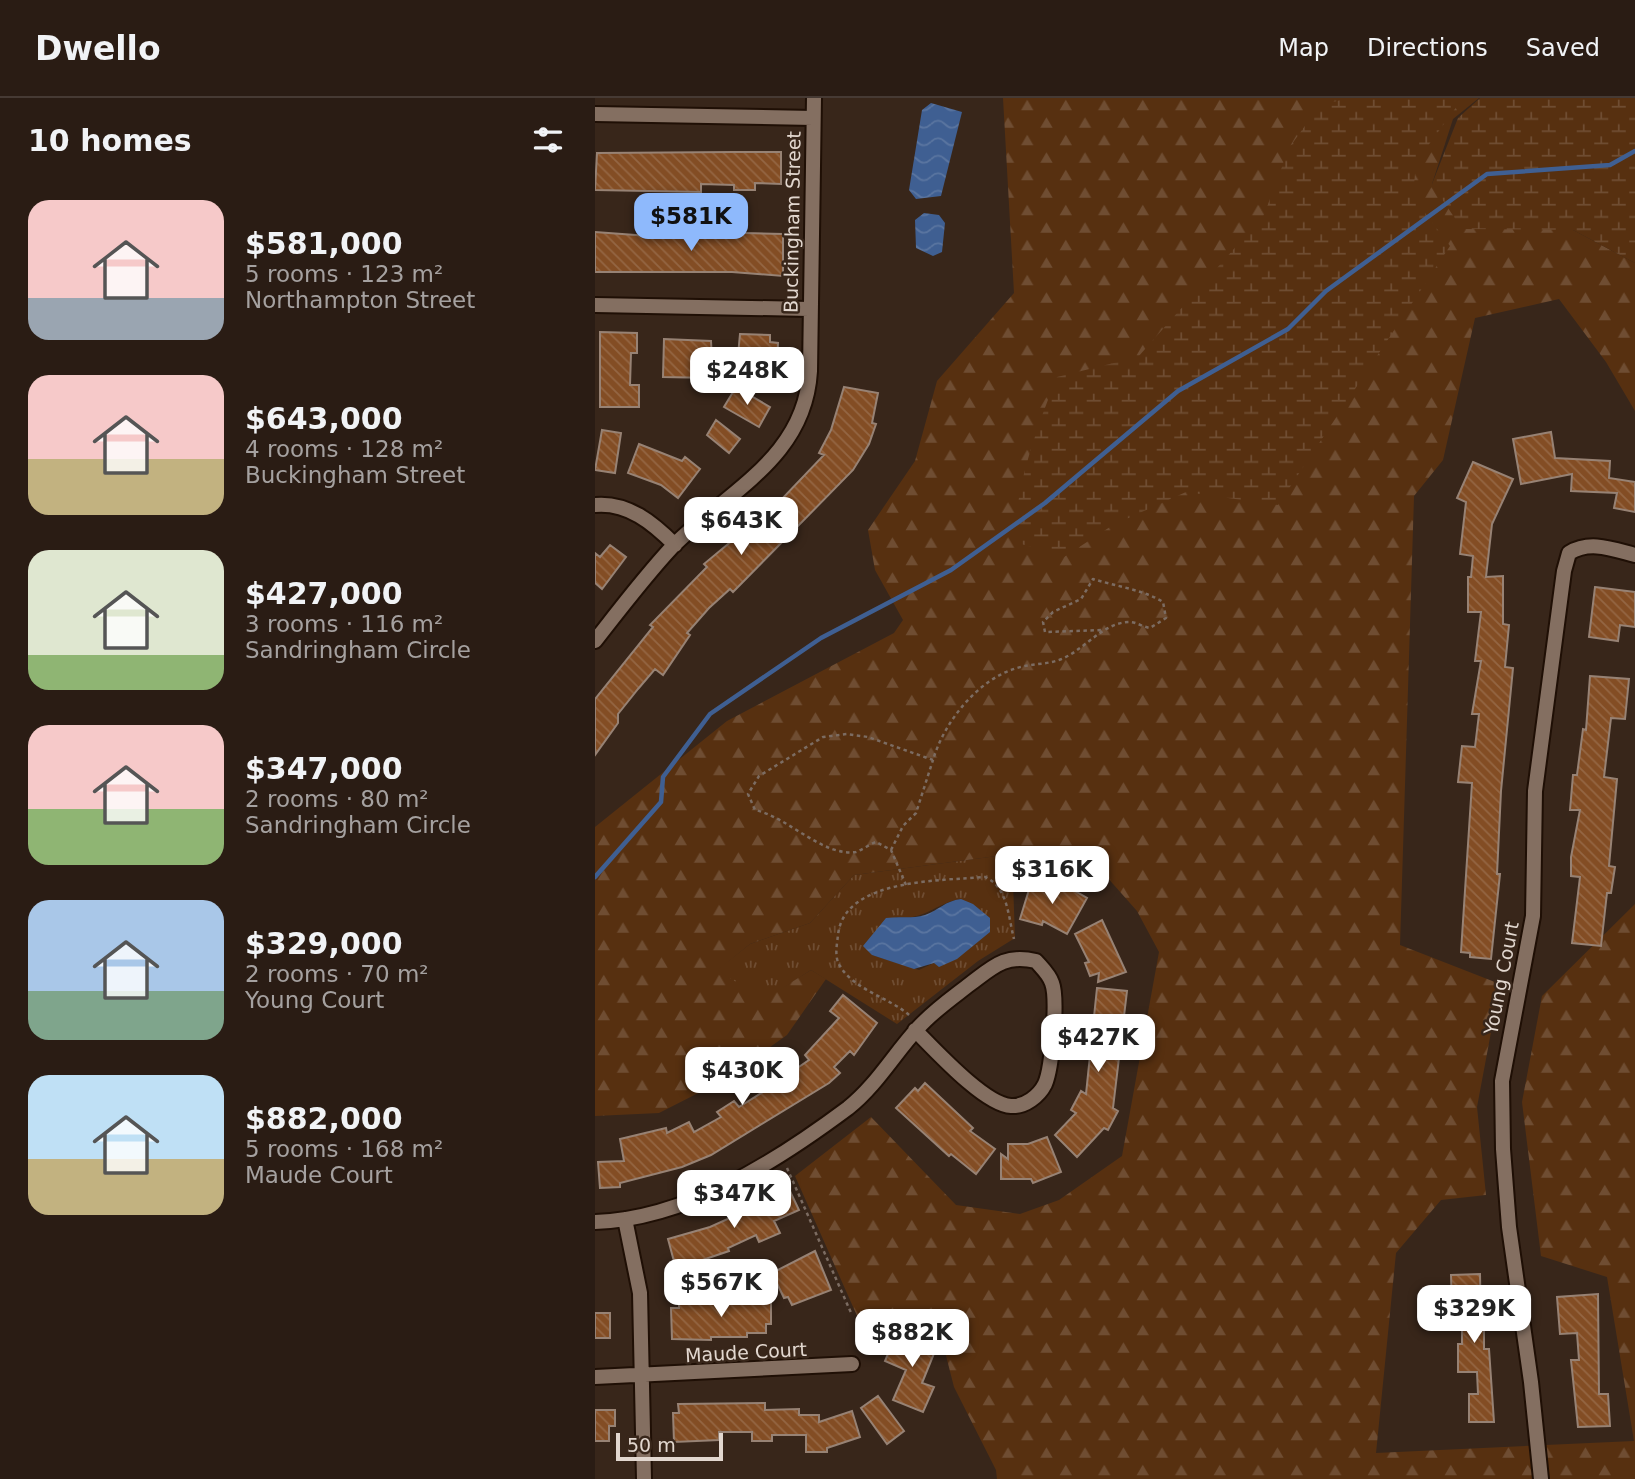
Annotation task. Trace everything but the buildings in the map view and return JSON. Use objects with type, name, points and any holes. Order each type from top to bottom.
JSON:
[{"type":"street","name":"Buckingham Street","points":[[595,641],[675,545],[765,465],[789,439],[809,394],[814,98]]},
{"type":"street","points":[[595,114],[813,118]]},
{"type":"street","points":[[595,305],[809,309]]},
{"type":"street","points":[[595,505],[607,504],[626,508],[643,517],[675,545]]},
{"type":"street","name":"Young Court","points":[[1541,1479],[1508,1213],[1502,1081],[1533,916],[1535,791],[1564,570],[1569,553],[1581,546],[1599,546],[1635,555]]},
{"type":"street","points":[[595,1222],[625,1219],[711,1192],[779,1153],[856,1101],[870,1088],[915,1030],[932,1012],[996,965],[1017,957],[1036,961],[1052,984],[1054,999],[1046,1082],[1038,1095],[1027,1103],[1012,1107],[993,1101],[915,1030]]},
{"type":"street","points":[[625,1219],[640,1293],[645,1479]]},
{"type":"street","name":"Maude Court","points":[[595,1377],[852,1364]]},
{"type":"path","points":[[891,850],[903,826],[916,813],[938,743],[974,692],[990,680],[1019,667],[1049,663],[1065,657],[1103,630],[1131,622],[1150,628],[1166,618],[1163,602],[1142,592],[1105,585],[1093,579],[1081,599],[1053,612],[1043,622],[1045,632],[1103,630]]},
{"type":"path","points":[[907,885],[891,850],[876,842],[856,852],[825,848],[813,836],[794,830],[780,818],[755,810],[748,794],[759,776],[823,737],[847,734],[867,737],[933,760]]},
{"type":"path","points":[[909,1016],[897,1004],[856,981],[840,967],[836,952],[838,928],[851,905],[880,889],[985,877],[997,882],[1014,939]]},
{"type":"path","points":[[779,1153],[852,1315]]},
{"type":"green space","points":[[1003,98],[1479,98],[1453,119],[1432,184],[1573,230],[1635,263],[1635,411],[1606,362],[1559,299],[1475,318],[1443,460],[1414,496],[1400,945],[1500,984],[1477,1107],[1486,1195],[1441,1200],[1396,1253],[1376,1453],[1634,1441],[1607,1277],[1541,1256],[1522,1102],[1542,996],[1635,904],[1635,1479],[997,1479],[996,1470],[954,1387],[941,1336],[858,1318],[795,1176],[871,1117],[956,1205],[1020,1214],[1059,1200],[1122,1156],[1159,952],[1137,911],[1098,867],[1012,854],[854,875],[810,923],[750,944],[718,970],[763,1000],[811,970],[826,979],[787,1035],[722,1081],[659,1113],[595,1116],[595,827],[727,721],[894,633],[903,620],[875,570],[868,530],[915,461],[937,381],[1014,293]]},
{"type":"green space","points":[[1350,98],[1463,98],[1416,162],[1413,197],[1450,246],[1278,505],[1186,492],[1113,525],[1064,557],[1018,543],[1016,526],[1022,483],[1057,377],[1138,357],[1264,215],[1289,148],[1320,105]]},
{"type":"green space","points":[[1480,98],[1635,98],[1635,263],[1573,230],[1462,229],[1432,184],[1458,118]]},
{"type":"green space","points":[[1012,854],[1015,938],[978,961],[897,1024],[811,970],[763,1001],[717,970],[750,944],[810,923],[854,875]],"holes":[[[961,899],[934,963],[919,970],[872,955],[896,917],[915,916]]]},
{"type":"water","points":[[931,103],[962,112],[941,196],[916,199],[909,190],[922,110]]},
{"type":"water","points":[[924,213],[939,215],[945,223],[942,252],[933,256],[916,248],[915,220]]},
{"type":"water","points":[[961,899],[973,904],[990,918],[990,932],[957,959],[939,967],[934,963],[914,969],[872,955],[863,946],[886,918],[925,915]]},
{"type":"waterway","points":[[595,877],[661,802],[663,777],[710,714],[821,638],[951,570],[1045,503],[1178,391],[1288,329],[1326,291],[1487,174],[1610,165],[1635,151]]}]
